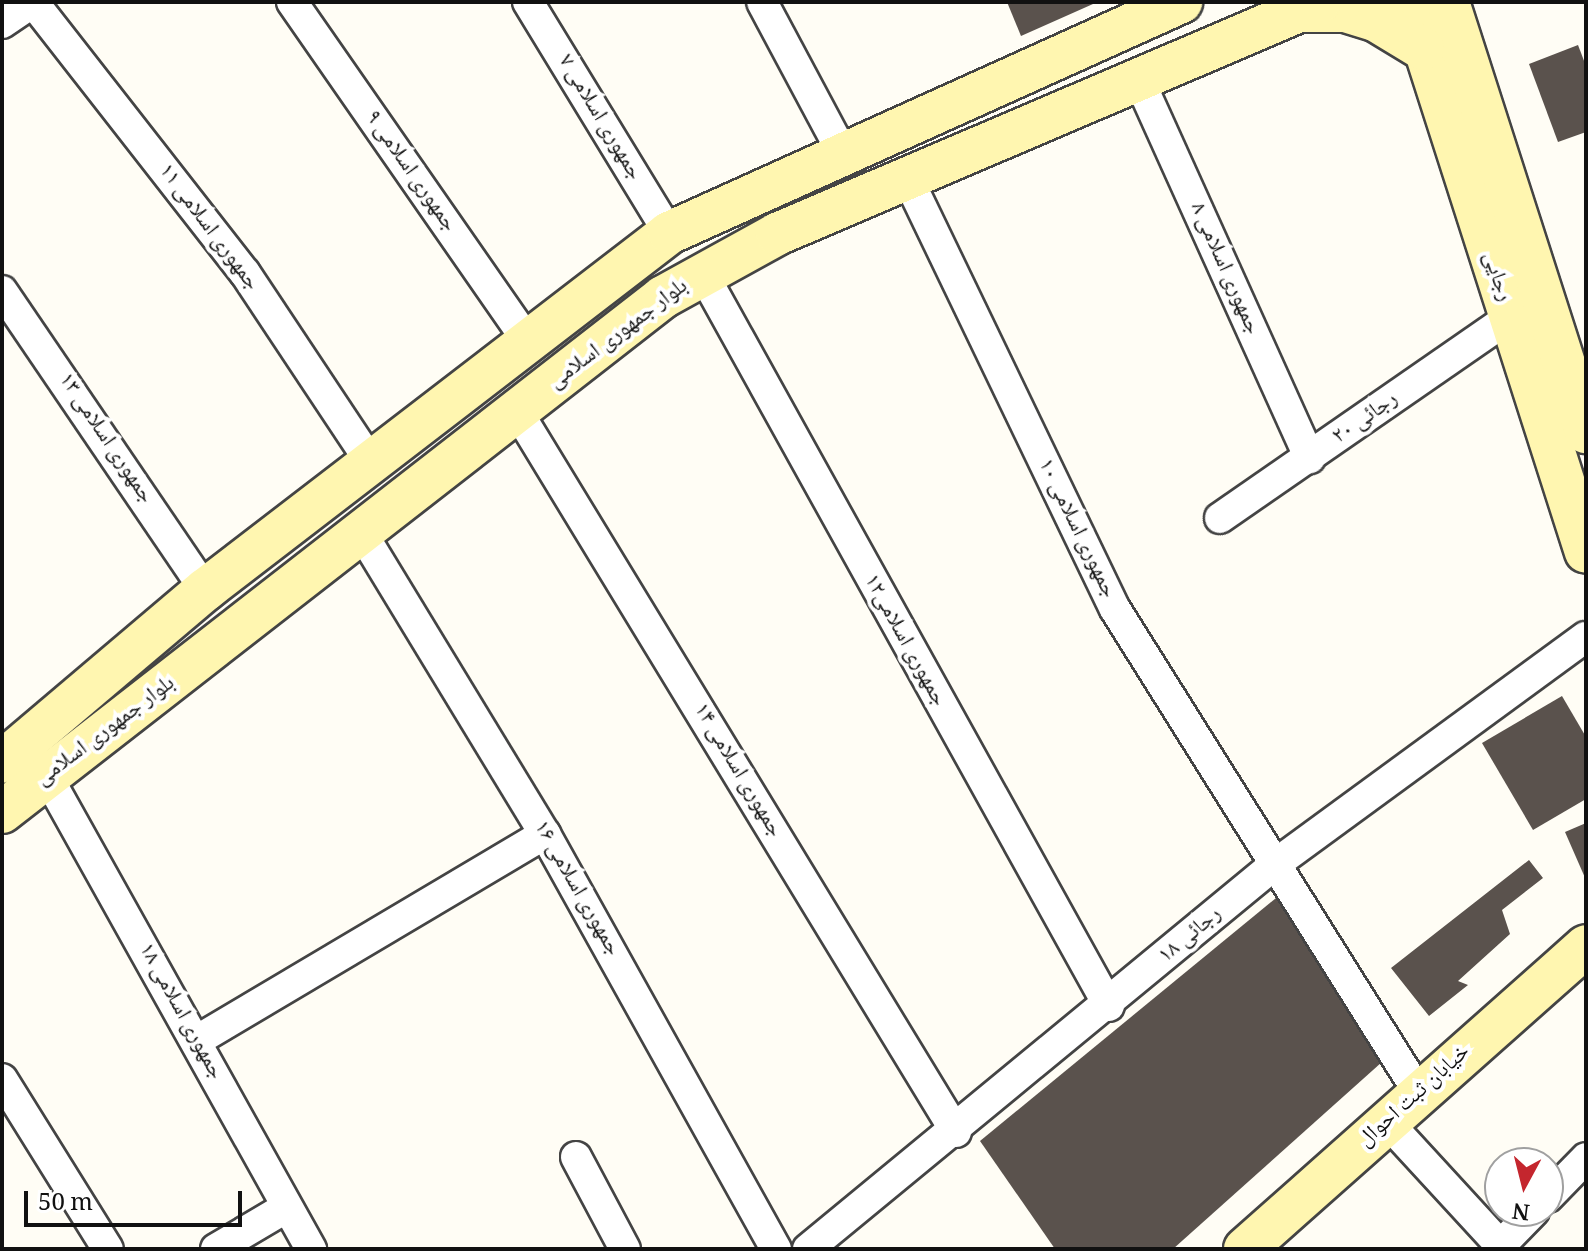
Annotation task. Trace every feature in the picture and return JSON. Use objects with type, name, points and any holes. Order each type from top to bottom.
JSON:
[{"type":"main road","name":"بلوار جمهوری اسلامی","points":[[2,762],[205,590],[669,233],[842,152],[1181,2]]},
{"type":"main road","name":"رجایی","points":[[1410,2],[1447,21],[1586,432]]},
{"type":"main road","name":"بلوار جمهوری اسلامی","points":[[2,812],[363,535],[663,297],[703,274],[907,177],[1310,7]]},
{"type":"main road","points":[[1310,7],[1345,11],[1377,21],[1447,21]]},
{"type":"main road","name":"رجایی","points":[[1447,21],[1509,318],[1586,552]]},
{"type":"main road","name":"خیابان ثبت احوال","points":[[1245,1249],[1586,946]]},
{"type":"street","points":[[2,23],[33,2]]},
{"type":"street","name":"جمهوری اسلامی ۱۱","points":[[33,2],[245,273],[371,463]]},
{"type":"street","name":"جمهوری اسلامی ۹","points":[[292,2],[528,341]]},
{"type":"street","name":"جمهوری اسلامی ۷","points":[[528,2],[669,233]]},
{"type":"street","points":[[762,2],[842,152]]},
{"type":"street","name":"جمهوری اسلامی ۸","points":[[1139,80],[1310,458]]},
{"type":"street","name":"جمهوری اسلامی ۱۰","points":[[907,177],[1115,609],[1419,1093]]},
{"type":"street","name":"جمهوری اسلامی۱۲","points":[[703,274],[1109,1006]]},
{"type":"street","name":"جمهوری اسلامی ۱۳","points":[[2,291],[205,590]]},
{"type":"street","name":"رجائی ۲۰","points":[[1220,518],[1509,318]]},
{"type":"street","name":"جمهوری اسلامی ۱۴","points":[[517,411],[956,1132]]},
{"type":"street","name":"جمهوری اسلامی ۱۶","points":[[363,535],[545,834],[774,1248]]},
{"type":"street","name":"رجائی ۱۸","points":[[808,1249],[1109,1006],[1274,865],[1586,637]]},
{"type":"street","name":"جمهوری اسلامی ۱۸","points":[[47,776],[311,1249]]},
{"type":"street","points":[[196,1041],[545,834]]},
{"type":"street","points":[[2,1079],[108,1249]]},
{"type":"street","points":[[1388,1123],[1501,1248],[1520,1227]]},
{"type":"street","points":[[576,1157],[625,1249]]},
{"type":"street","points":[[1564,1181],[1586,1158]]},
{"type":"street","points":[[216,1249],[287,1207]]},
{"type":"building","points":[[1007,2],[1092,2],[1093,4],[1021,36]]},
{"type":"building","points":[[1578,45],[1586,66],[1586,132],[1558,142],[1529,64]]},
{"type":"building","points":[[1562,696],[1586,737],[1586,799],[1533,830],[1482,743]]},
{"type":"building","points":[[1586,823],[1586,880],[1565,832]]},
{"type":"building","points":[[1529,860],[1543,878],[1502,910],[1510,934],[1458,981],[1468,985],[1429,1016],[1391,968]]},
{"type":"building","points":[[1276,898],[1382,1062],[1173,1249],[1055,1249],[980,1141]]}]
